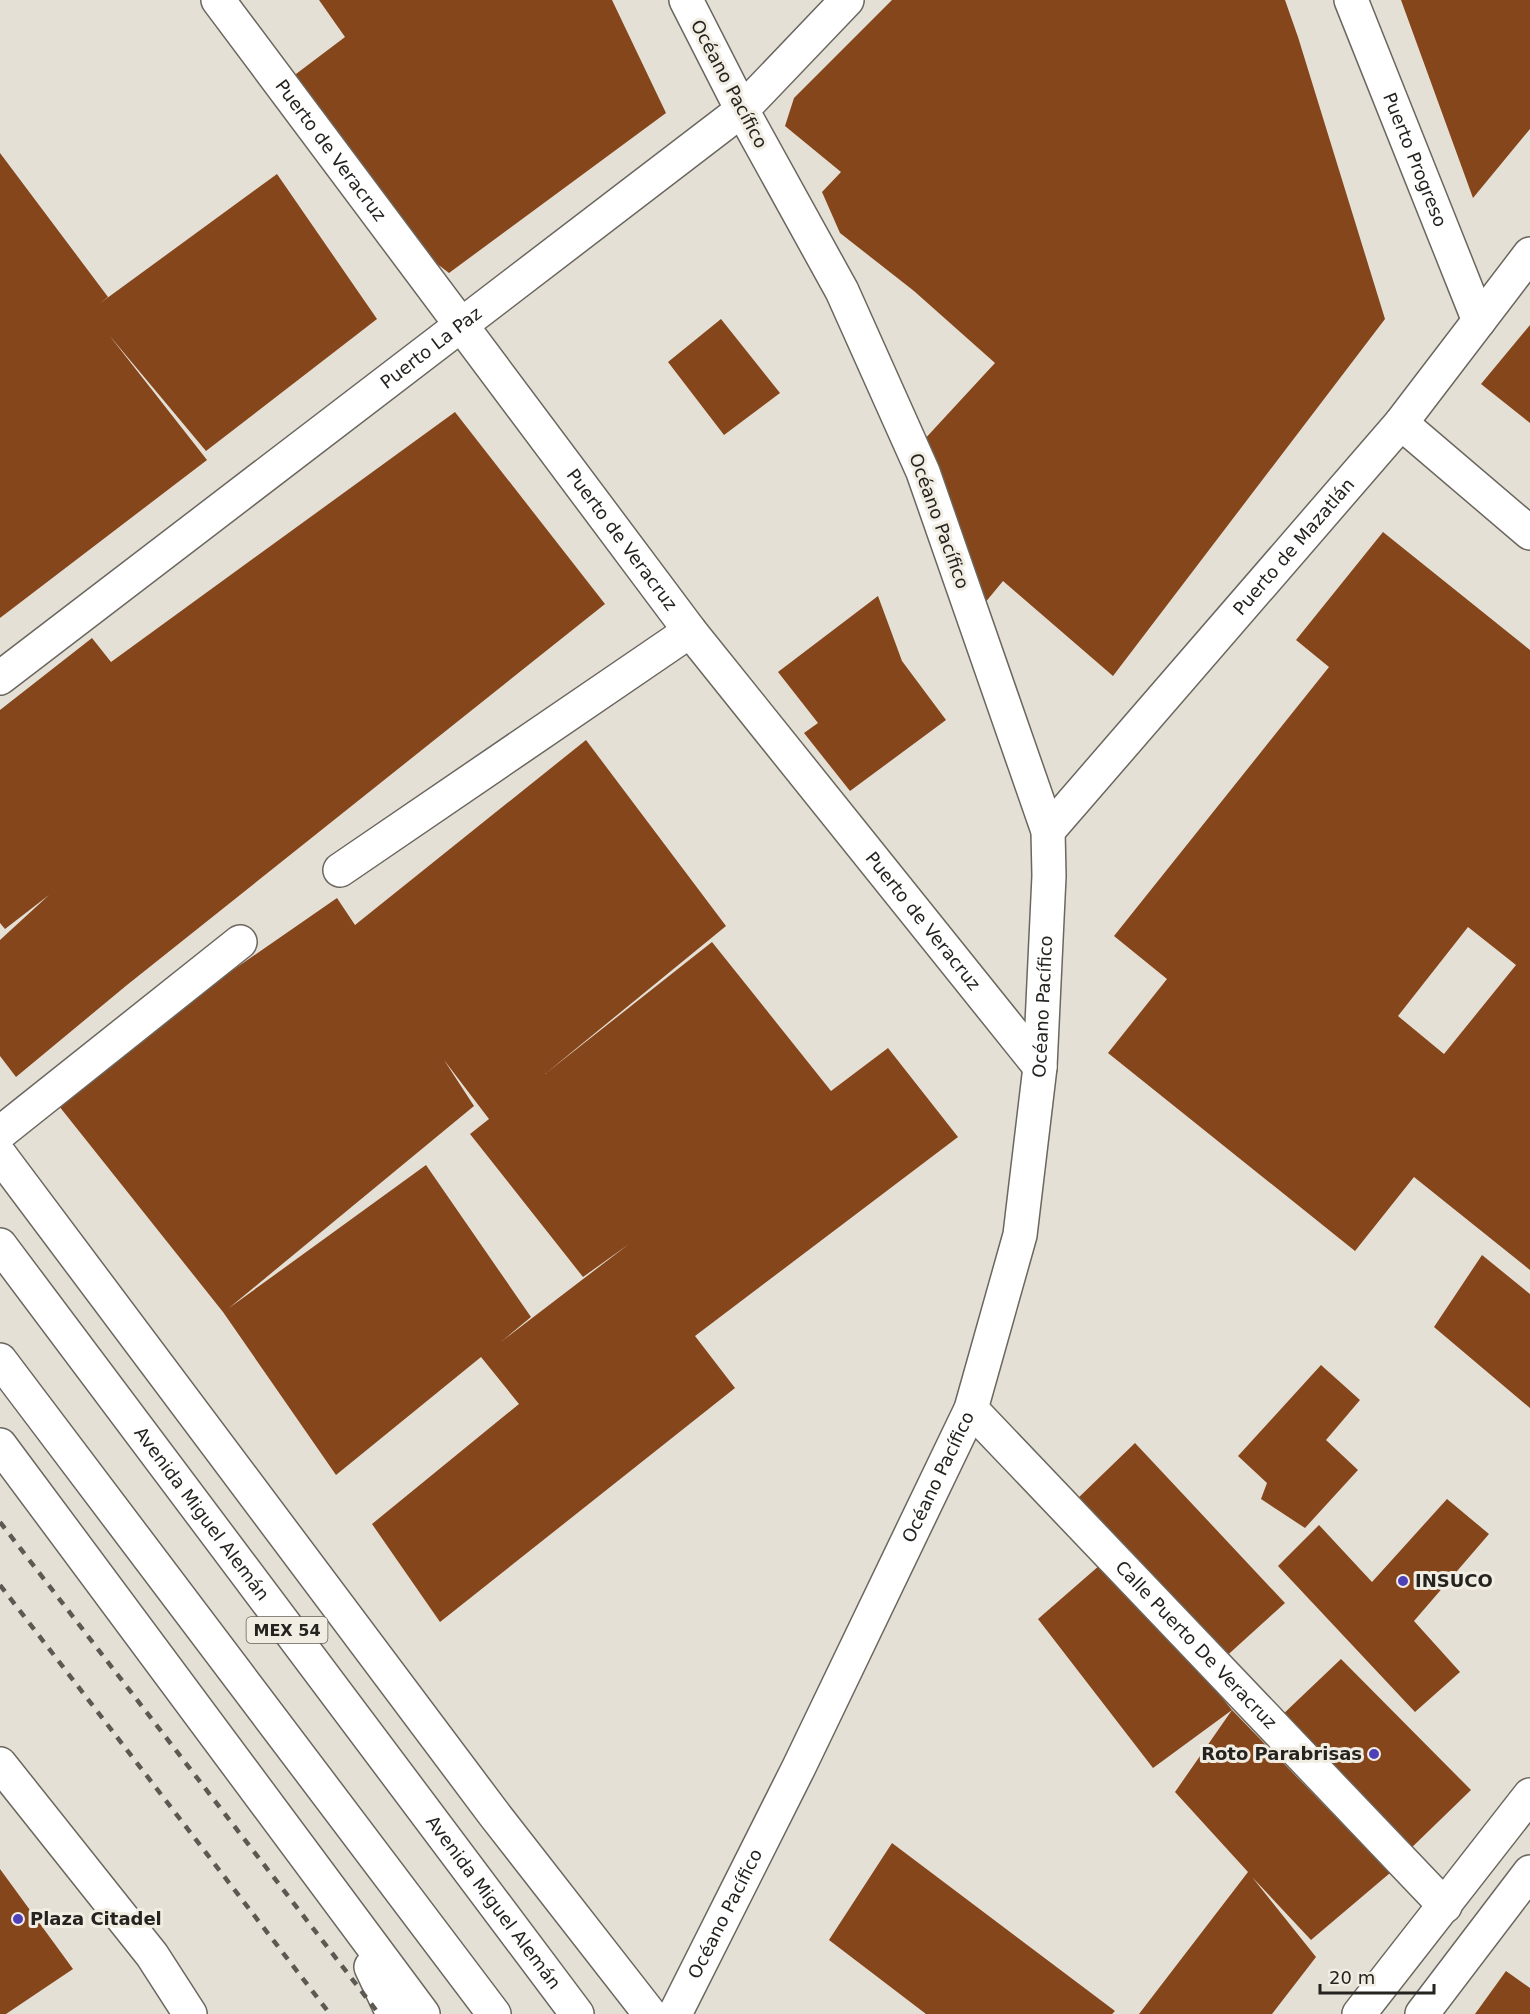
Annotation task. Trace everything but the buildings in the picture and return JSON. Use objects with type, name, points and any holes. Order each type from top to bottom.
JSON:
[{"type":"main road","name":"Puerto de Veracruz","points":[[218,0],[690,631],[1040,1067]]},
{"type":"main road","name":"Océano Pacífico","points":[[675,2014],[799,1767],[971,1409],[1020,1235],[1040,1067],[1049,876],[1048,831],[923,472],[842,291],[742,110],[686,0]]},
{"type":"main road","name":"Puerto La Paz","points":[[0,678],[742,110],[848,0]]},
{"type":"main road","name":"Puerto Progreso","points":[[1351,0],[1479,321]]},
{"type":"main road","name":"Puerto de Mazatlán","points":[[1048,831],[1401,423],[1530,254]]},
{"type":"main road","points":[[1401,423],[1530,533]]},
{"type":"main road","points":[[340,870],[690,631]]},
{"type":"main road","points":[[0,1133],[240,942]]},
{"type":"main road","points":[[0,1155],[494,1814],[650,2014]]},
{"type":"main road","name":"Avenida Miguel Alemán","points":[[0,1245],[577,2014]]},
{"type":"main road","name":"MEX 54","points":[[0,1360],[494,2014]]},
{"type":"main road","name":"Calle Puerto De Veracruz","points":[[971,1409],[1445,1906]]},
{"type":"main road","points":[[0,1445],[423,2014]]},
{"type":"main road","points":[[0,1764],[152,1956],[190,2014]]},
{"type":"main road","points":[[1359,2014],[1530,1795]]},
{"type":"main road","points":[[1422,2014],[1530,1872]]},
{"type":"main road","points":[[343,1905],[393,2014]]},
{"type":"railway","points":[[0,1522],[379,2014]]},
{"type":"railway","points":[[0,1585],[330,2014]]},
{"type":"place","name":"INSUCO","points":[[1403,1581]]},
{"type":"place","name":"Roto Parabrisas","points":[[1374,1754]]},
{"type":"place","name":"Plaza Citadel","points":[[18,1919]]}]
